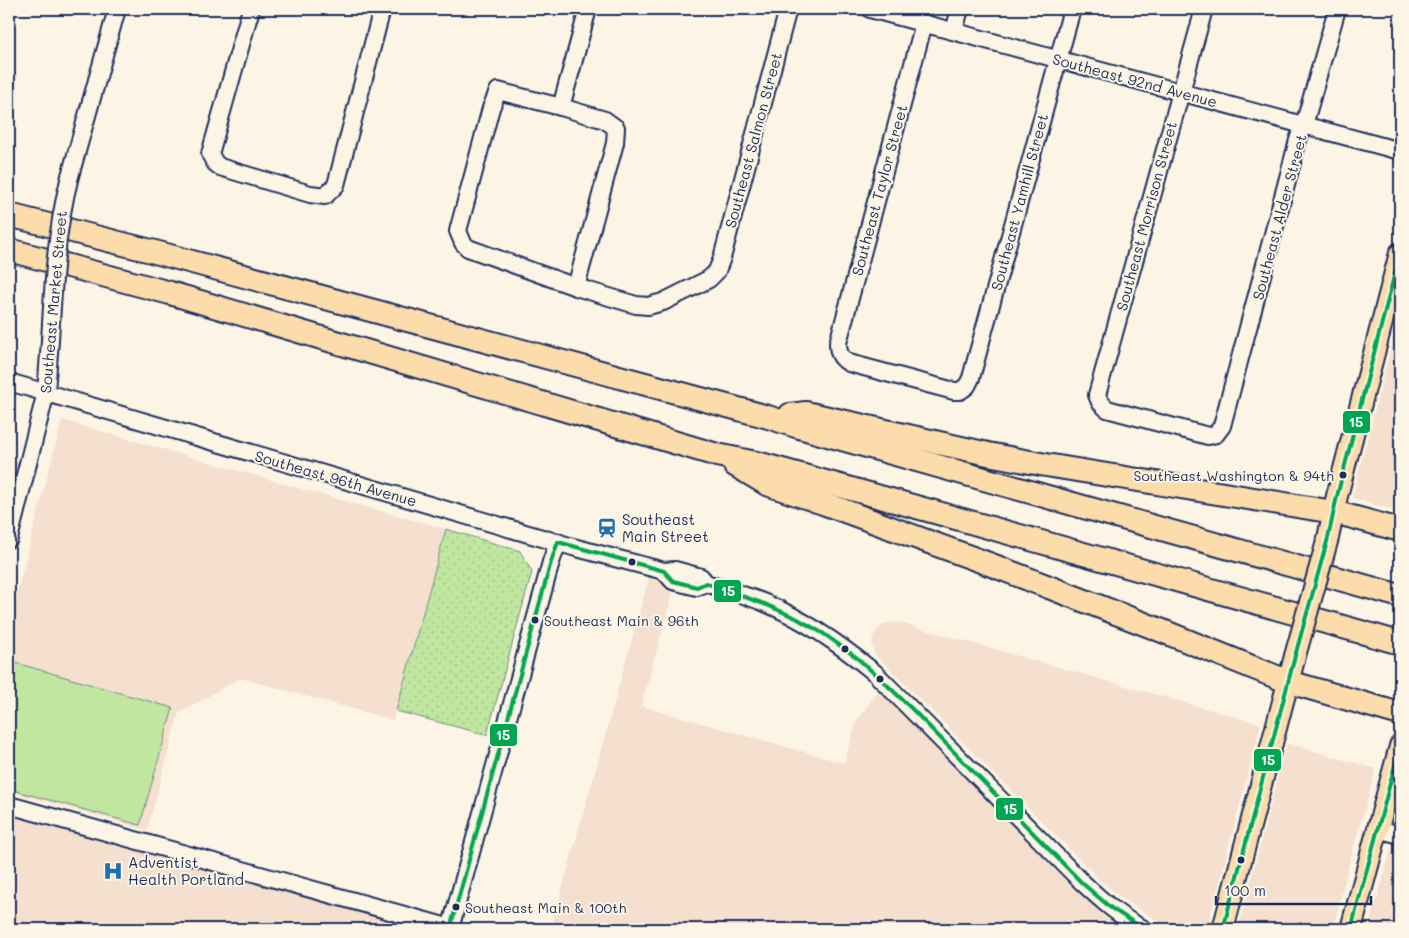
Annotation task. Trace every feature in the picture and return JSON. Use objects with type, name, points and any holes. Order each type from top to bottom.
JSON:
[{"type":"highway","points":[[9,215],[155,252],[768,417],[1400,596]]},
{"type":"highway","points":[[9,250],[170,293],[717,455],[761,464],[929,510],[1400,643]]},
{"type":"highway","points":[[768,417],[806,414],[1046,465],[1334,512],[1400,530]]},
{"type":"highway","points":[[717,455],[767,484],[996,567],[1160,630],[1286,691],[1400,714]]},
{"type":"main road","points":[[1223,929],[1328,538],[1337,496],[1400,253]]},
{"type":"main road","points":[[1351,929],[1400,746]]},
{"type":"street","name":"Southeast Market Street","points":[[9,539],[46,392],[56,248],[62,207],[117,9]]},
{"type":"street","points":[[251,9],[210,154],[215,163],[220,166],[310,194],[325,196],[336,185],[382,9]]},
{"type":"street","points":[[561,107],[588,9]]},
{"type":"street","name":"Southeast Salmon Street","points":[[576,287],[636,305],[648,306],[663,302],[710,279],[717,271],[788,9]]},
{"type":"street","name":"Southeast 92nd Avenue","points":[[870,9],[1400,151]]},
{"type":"street","points":[[954,31],[960,9]]},
{"type":"street","name":"Southeast Yamhill Street","points":[[960,391],[967,386],[971,378],[1072,9]]},
{"type":"street","name":"Southeast Morrison Street","points":[[1204,9],[1097,395],[1100,402],[1107,409],[1208,436],[1216,434],[1222,426]]},
{"type":"street","name":"Southeast Alder Street","points":[[1222,426],[1298,140],[1337,9]]},
{"type":"street","name":"Southeast Taylor Street","points":[[924,24],[838,343],[838,351],[841,357],[849,363],[960,391]]},
{"type":"street","points":[[498,91],[561,107],[605,120],[616,128],[615,143],[576,287],[468,248],[463,243],[458,231],[491,108],[498,91]]},
{"type":"street","name":"Southeast 96th Avenue","points":[[9,382],[558,542],[664,571],[673,581],[697,587],[706,583],[764,603],[792,616],[823,633],[848,650],[892,689],[1089,889],[1118,914],[1144,929]]},
{"type":"street","points":[[9,805],[451,928],[558,542]]},
{"type":"street","points":[[1378,829],[1400,835]]},
{"type":"shaded area","points":[[1400,312],[1400,512],[1352,498]]},
{"type":"shaded area","points":[[62,420],[446,529],[393,720],[240,678],[179,713],[147,830],[9,791],[9,623]]},
{"type":"shaded area","points":[[649,578],[675,585],[641,706],[844,763],[857,720],[879,690],[1101,912],[1125,929],[551,929]]},
{"type":"shaded area","points":[[897,622],[1261,724],[1207,929],[1175,929],[1167,926],[1125,901],[1100,880],[874,653],[873,637],[878,629],[885,624]]},
{"type":"shaded area","points":[[1287,743],[1376,769],[1333,929],[1238,929]]},
{"type":"shaded area","name":"Adventist Health Portland","points":[[9,814],[426,929],[9,929]]},
{"type":"shaded area","points":[[1400,820],[1400,929],[1368,929]]},
{"type":"green space","points":[[446,529],[520,551],[532,572],[487,735],[396,711]]},
{"type":"green space","points":[[16,663],[173,708],[140,825],[9,789],[9,667]]},
{"type":"transit line","name":"15","points":[[1223,929],[1328,538],[1337,496],[1400,253]]},
{"type":"transit line","name":"15","points":[[558,542],[664,571],[673,581],[697,587],[706,583],[767,605],[796,618],[824,634],[856,657],[913,710],[1082,883],[1111,908],[1144,929]]},
{"type":"transit line","name":"15","points":[[450,929],[558,542]]},
{"type":"transit line","name":"15","points":[[1351,929],[1400,746]]},
{"type":"place","name":"Southeast Washington & 94th","points":[[1343,475]]},
{"type":"place","name":"Southeast Main Street","points":[[607,528]]},
{"type":"place","name":"Southeast Main & 96th","points":[[535,620]]},
{"type":"place","name":"Adventist Health Portland","points":[[113,871]]},
{"type":"place","name":"Southeast Main & 100th","points":[[456,907]]}]
